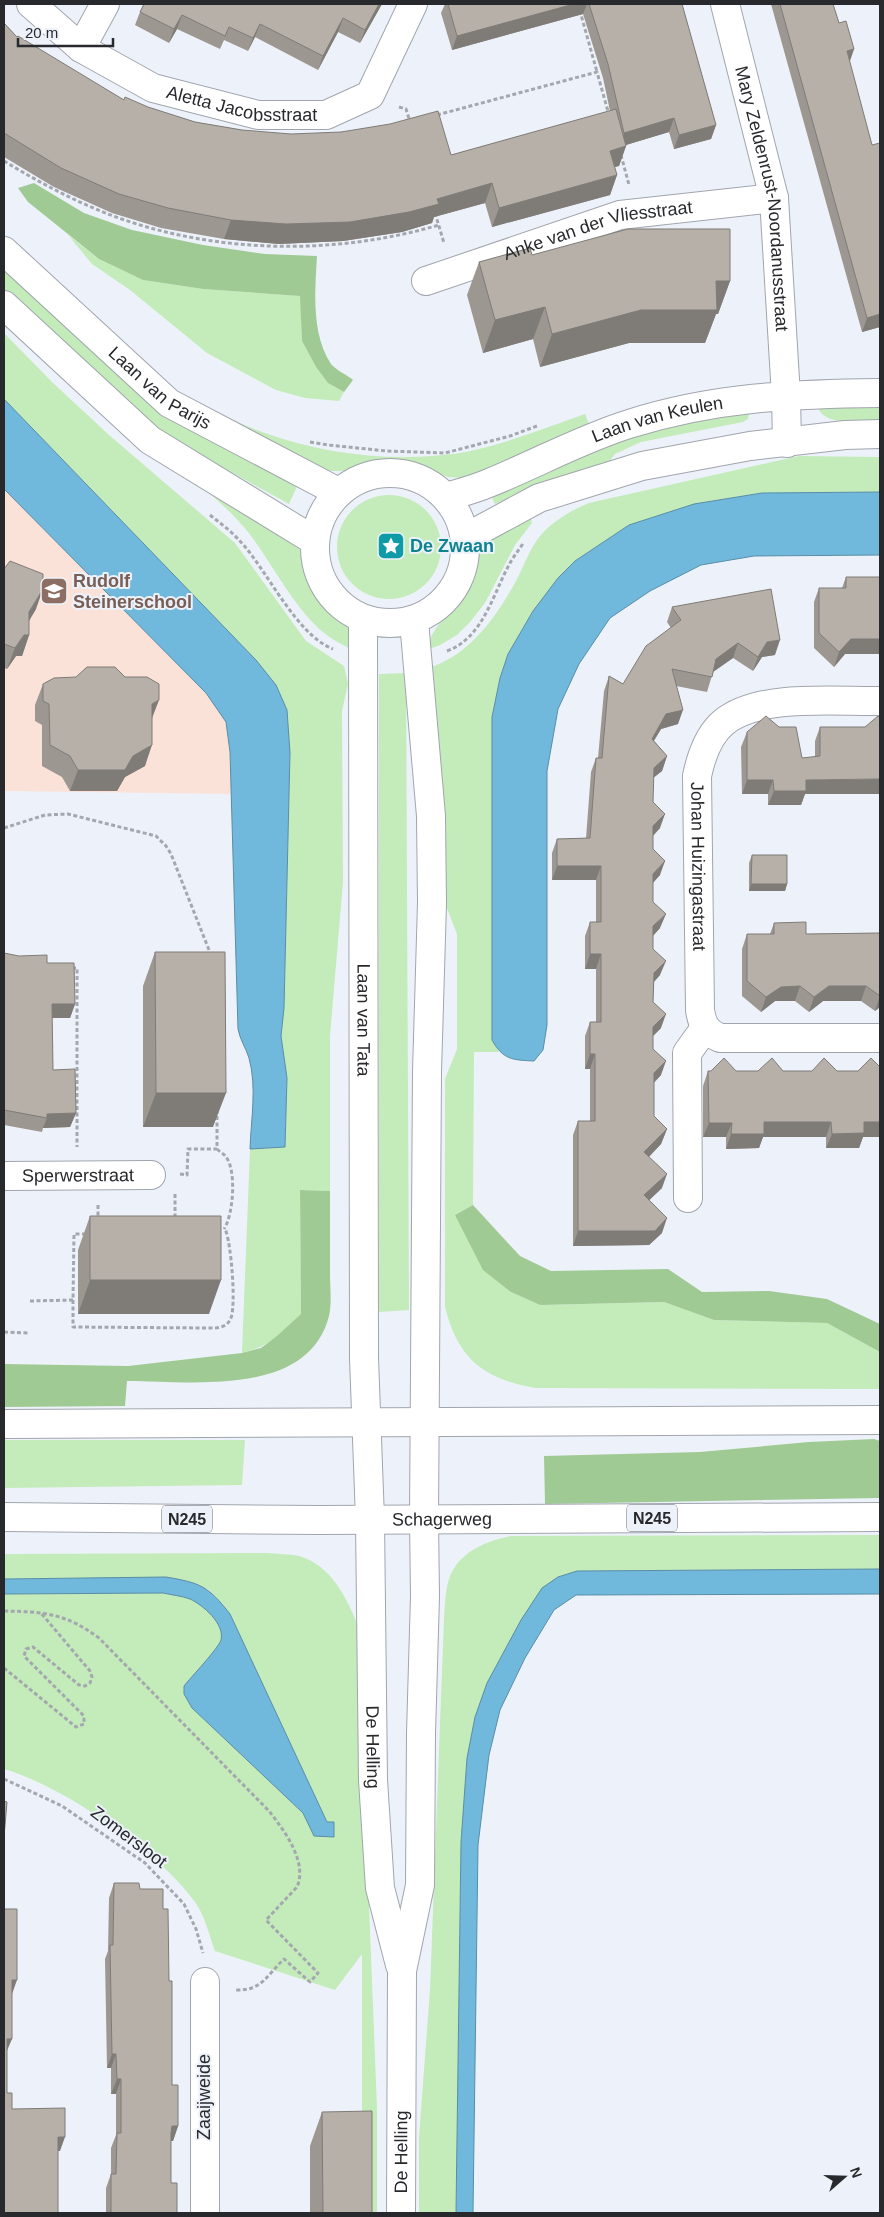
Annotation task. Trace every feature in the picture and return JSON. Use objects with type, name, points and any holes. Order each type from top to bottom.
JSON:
[{"type":"street","name":"Aletta Jacobsstraat","points":[[31,4],[81,48],[153,88],[258,115],[326,114],[370,95]]},
{"type":"street","points":[[81,48],[105,4]]},
{"type":"street","points":[[370,95],[413,4]]},
{"type":"street","name":"Mary Zeldenrust-Noordanusstraat","points":[[725,4],[774,198],[787,443]]},
{"type":"street","name":"Anke van der Vliesstraat","points":[[426,281],[620,216],[774,198]]},
{"type":"street","name":"Laan van Parijs","points":[[4,251],[169,403],[338,492]]},
{"type":"street","points":[[4,305],[150,440],[314,541]]},
{"type":"street","name":"Laan van Keulen","points":[[446,497],[488,484],[586,440],[628,424],[712,403],[786,396],[880,393]]},
{"type":"street","points":[[465,538],[539,498],[572,486],[642,466],[742,448],[844,435],[880,434]]},
{"type":"street","points":[[380,473],[404,474],[427,482],[446,497],[458,516],[465,538],[465,555],[462,572],[444,601],[414,621],[381,623],[363,619],[346,610],[332,596],[321,580],[316,561],[314,541],[321,516],[338,492],[356,480],[380,473]]},
{"type":"street","name":"Laan van Tata","points":[[363,619],[362,959],[365,1422],[370,1519]]},
{"type":"street","points":[[414,621],[431,816],[425,1421]]},
{"type":"street","name":"Johan Huizingastraat","points":[[705,1028],[700,1010],[697,776],[706,746],[723,723],[734,716],[760,706],[776,702],[880,701]]},
{"type":"street","points":[[688,1198],[687,1053],[705,1028],[712,1035],[720,1038],[880,1038]]},
{"type":"street","name":"Sperwerstraat","points":[[4,1176],[151,1175]]},
{"type":"street","points":[[4,1424],[880,1420]]},
{"type":"street","name":"De Helling","points":[[401,2213],[402,1971],[420,1885],[421,1733],[425,1596],[425,1421]]},
{"type":"street","name":"Schagerweg","points":[[4,1517],[424,1519],[880,1517]]},
{"type":"street","name":"De Helling","points":[[370,1519],[372,1780],[380,1888],[402,1971]]},
{"type":"street","name":"Zaaijweide","points":[[205,2213],[206,1982]]},
{"type":"path","points":[[578,4],[611,119]]},
{"type":"path","points":[[428,118],[597,72]]},
{"type":"path","points":[[370,95],[406,109],[410,123],[419,120]]},
{"type":"path","points":[[619,147],[638,214]]},
{"type":"path","points":[[16,168],[21,160]]},
{"type":"path","points":[[4,161],[73,200],[127,221],[181,234],[237,244],[332,245],[394,237],[439,225]]},
{"type":"path","points":[[434,207],[453,272]]},
{"type":"path","points":[[417,662],[455,648],[478,626],[495,595],[509,563],[526,540]]},
{"type":"path","points":[[4,828],[55,813],[85,817],[156,836],[171,854],[214,962]]},
{"type":"path","points":[[68,968],[77,968],[87,1175],[98,1220],[108,1220]]},
{"type":"path","points":[[217,1110],[217,1149]]},
{"type":"path","points":[[90,1234],[74,1234],[73,1327],[206,1328],[224,1326],[232,1318],[234,1306],[230,1243],[225,1229],[231,1204],[232,1176],[226,1157],[217,1149],[188,1149],[187,1175],[151,1175]]},
{"type":"path","points":[[165,1219],[175,1218],[175,1228]]},
{"type":"path","points":[[215,1228],[225,1229]]},
{"type":"path","points":[[30,1301],[73,1300]]},
{"type":"path","points":[[4,1332],[30,1332]]},
{"type":"path","points":[[4,1611],[41,1613],[73,1621],[99,1638],[282,1826],[299,1864],[299,1881],[297,1887],[266,1920],[318,1973],[310,1982],[284,1958],[258,1986]]},
{"type":"path","points":[[4,1668],[76,1727],[84,1724],[84,1716],[24,1656],[26,1649],[34,1647],[79,1685],[85,1686],[90,1683],[92,1677],[90,1671],[41,1613]]},
{"type":"path","name":"Zomersloot","points":[[4,1779],[62,1806],[145,1863],[160,1876],[184,1904],[196,1929],[204,1956],[206,1982]]},
{"type":"shaded area","name":"Rudolf Steinerschool","points":[[4,489],[206,693],[226,722],[230,752],[231,794],[4,791]]},
{"type":"green space","points":[[34,183],[84,213],[132,230],[203,245],[265,254],[317,256],[316,312],[320,339],[331,364],[353,380],[344,392],[328,383],[316,367],[302,341],[300,296],[203,289],[143,280],[99,259],[28,202],[18,188]]},
{"type":"green space","points":[[68,235],[99,259],[143,280],[203,289],[301,296],[302,341],[316,367],[328,383],[344,392],[339,401],[305,398],[276,390],[207,353],[130,290],[92,264]]},
{"type":"green space","points":[[4,263],[298,484],[289,504],[142,423],[4,292]]},
{"type":"green space","points":[[4,333],[52,382],[109,435],[235,543],[306,641],[344,666],[348,684],[342,711],[343,882],[330,1036],[330,1191],[300,1190],[301,1314],[268,1343],[242,1353],[250,1149],[285,1147],[287,1078],[281,1036],[284,1008],[290,753],[276,685],[256,660],[4,399]]},
{"type":"green space","points":[[880,400],[880,421],[854,422],[835,420],[821,413],[818,406]]},
{"type":"green space","points":[[212,410],[252,428],[310,446],[358,454],[406,457],[453,454],[486,447],[585,414],[589,424],[480,476],[463,478],[448,477],[413,464],[400,462],[384,463],[353,471],[326,471]]},
{"type":"green space","points":[[747,412],[749,415],[748,419],[743,422],[641,442],[615,454],[608,463],[551,479],[495,504],[491,496],[643,429]]},
{"type":"green space","points":[[799,456],[880,457],[880,492],[762,493],[694,504],[629,525],[575,561],[558,578],[533,611],[508,654],[500,678],[492,717],[492,1040],[499,1052],[474,1052],[473,1205],[455,1215],[511,1292],[540,1305],[664,1302],[714,1320],[827,1323],[880,1352],[880,1389],[535,1388],[501,1379],[476,1364],[466,1353],[457,1340],[445,1307],[445,1079],[457,1049],[457,934],[443,898],[426,669],[455,655],[468,645],[490,622],[519,576],[537,540],[548,528],[567,514],[589,503]]},
{"type":"green space","points":[[211,486],[298,546],[322,599],[349,629],[354,651],[326,635],[308,617],[248,532],[207,491]]},
{"type":"green space","points":[[389,495],[409,499],[426,510],[437,527],[441,547],[437,567],[426,584],[409,595],[389,599],[369,595],[352,584],[341,567],[337,547],[341,527],[352,510],[369,499]]},
{"type":"green space","points":[[530,516],[532,523],[515,545],[485,603],[457,635],[427,650],[438,625],[465,593],[477,557],[484,545],[489,540]]},
{"type":"green space","points":[[406,673],[409,1310],[379,1312],[379,674]]},
{"type":"green space","points":[[300,1190],[330,1191],[331,1300],[329,1316],[317,1342],[298,1361],[273,1373],[244,1379],[214,1382],[127,1381],[125,1406],[4,1407],[4,1364],[128,1366],[242,1353],[261,1348],[301,1314]]},
{"type":"green space","points":[[473,1205],[520,1256],[551,1271],[668,1269],[702,1292],[769,1291],[827,1299],[880,1324],[880,1352],[827,1323],[714,1320],[664,1302],[540,1305],[511,1292],[483,1270],[455,1215]]},
{"type":"green space","points":[[874,1439],[880,1441],[880,1498],[545,1504],[544,1456],[700,1452],[809,1442]]},
{"type":"green space","points":[[4,1440],[245,1440],[242,1485],[4,1488]]},
{"type":"green space","points":[[880,1535],[880,1569],[577,1571],[475,1717],[467,1758],[461,1842],[456,2213],[419,2213],[419,2137],[430,1990],[445,1598],[453,1570],[474,1549],[492,1541],[511,1536]]},
{"type":"green space","points":[[267,1553],[299,1556],[310,1560],[320,1567],[329,1575],[343,1594],[358,1626],[377,2108],[377,2213],[362,2213],[362,1954],[335,1990],[215,1951],[204,1919],[195,1902],[159,1863],[135,1843],[81,1805],[27,1777],[4,1769],[4,1594],[163,1593],[187,1598],[195,1602],[212,1616],[220,1628],[221,1640],[219,1644],[184,1686],[184,1694],[192,1708],[303,1813],[308,1822],[327,1823],[230,1614],[208,1589],[67,1578],[4,1579],[4,1554]]},
{"type":"water","points":[[4,399],[256,660],[276,685],[287,710],[290,753],[284,1008],[281,1036],[287,1078],[285,1147],[250,1149],[253,1080],[249,1058],[238,1029],[230,752],[226,722],[206,693],[4,489]]},
{"type":"water","points":[[880,492],[880,555],[754,556],[701,565],[650,591],[610,618],[579,664],[558,709],[547,771],[547,1025],[543,1050],[534,1061],[509,1058],[500,1052],[492,1040],[492,717],[500,678],[508,654],[533,611],[558,578],[575,561],[629,525],[694,504],[762,493]]},
{"type":"water","points":[[880,1569],[880,1594],[576,1595],[554,1610],[525,1658],[500,1710],[489,1755],[478,1845],[473,2213],[456,2213],[461,1842],[467,1758],[475,1717],[487,1683],[521,1620],[542,1588],[558,1577],[577,1571]]},
{"type":"water","points":[[166,1577],[188,1581],[203,1587],[216,1597],[230,1614],[327,1822],[334,1822],[334,1837],[314,1836],[303,1813],[192,1708],[184,1694],[184,1686],[221,1640],[220,1628],[212,1616],[201,1606],[187,1598],[163,1593],[4,1594],[4,1579]]},
{"type":"building","points":[[144,4],[379,4],[365,30],[343,18],[323,56],[260,24],[253,38],[229,27],[225,36],[182,15],[174,29],[140,12]]},
{"type":"building","points":[[448,4],[574,4],[457,36]]},
{"type":"building","points":[[589,4],[682,4],[716,125],[679,135],[674,118],[624,133],[608,64]]},
{"type":"building","points":[[780,4],[833,4],[839,23],[846,21],[854,49],[847,51],[872,145],[880,143],[880,314],[867,318]]},
{"type":"building","points":[[4,23],[17,37],[124,100],[125,97],[148,107],[195,122],[242,130],[291,134],[341,132],[390,124],[438,111],[451,155],[616,109],[626,146],[610,151],[617,175],[499,208],[492,183],[437,199],[439,204],[409,212],[350,222],[286,224],[231,220],[168,208],[119,194],[61,168],[4,133]]},
{"type":"building","points":[[628,229],[730,229],[730,281],[716,281],[717,310],[641,310],[552,334],[545,307],[495,320],[479,262],[530,248],[532,255]]},
{"type":"building","points":[[10,561],[43,574],[43,589],[29,612],[29,635],[24,635],[15,648],[4,644],[4,569]]},
{"type":"building","points":[[846,577],[880,577],[880,639],[851,639],[839,652],[819,633],[819,588],[846,588]]},
{"type":"building","points":[[771,589],[780,640],[767,642],[758,657],[738,643],[716,659],[712,677],[672,669],[683,710],[666,714],[652,739],[667,756],[654,768],[653,802],[665,814],[653,826],[653,849],[665,861],[653,874],[653,902],[666,914],[653,926],[653,949],[666,961],[654,973],[653,1002],[666,1014],[653,1027],[653,1049],[666,1061],[654,1073],[654,1116],[667,1129],[644,1152],[667,1174],[644,1195],[667,1218],[655,1231],[578,1231],[578,1121],[595,1121],[595,1054],[590,1054],[590,1022],[601,1022],[601,954],[590,954],[590,922],[601,922],[601,866],[557,866],[557,839],[590,838],[596,758],[602,758],[609,676],[623,684],[646,646],[681,620],[672,607]]},
{"type":"building","points":[[87,667],[115,667],[125,677],[147,677],[159,684],[159,700],[152,704],[152,745],[133,756],[125,770],[78,770],[70,756],[50,745],[49,704],[43,701],[43,684],[54,678],[76,677]]},
{"type":"building","points":[[766,716],[779,727],[796,727],[802,758],[820,756],[820,727],[865,727],[878,716],[880,718],[880,779],[806,780],[806,791],[774,791],[773,780],[747,780],[747,732]]},
{"type":"building","points":[[752,855],[787,855],[787,884],[751,884]]},
{"type":"building","points":[[806,922],[806,934],[880,933],[880,996],[866,986],[829,986],[814,997],[800,986],[781,987],[766,997],[747,981],[747,934],[774,934],[774,923]]},
{"type":"building","points":[[155,952],[225,952],[226,1093],[156,1093]]},
{"type":"building","points":[[4,953],[19,956],[47,955],[47,963],[74,963],[75,1004],[52,1004],[53,1070],[75,1069],[76,1113],[47,1114],[47,1118],[4,1110]]},
{"type":"building","points":[[724,1058],[736,1071],[758,1071],[772,1058],[783,1071],[812,1071],[824,1058],[837,1071],[858,1071],[871,1058],[880,1067],[880,1122],[864,1122],[864,1133],[832,1134],[831,1122],[764,1122],[764,1134],[731,1134],[732,1123],[709,1123],[708,1071],[711,1071]]},
{"type":"building","points":[[90,1216],[221,1216],[221,1280],[90,1280]]},
{"type":"building","points":[[4,1801],[7,1802],[4,1837]]},
{"type":"building","points":[[114,1883],[139,1883],[140,1889],[163,1889],[163,1909],[168,1909],[169,1981],[172,1981],[172,2085],[178,2085],[178,2126],[172,2126],[171,2134],[171,2183],[177,2183],[177,2213],[111,2213],[111,2174],[116,2174],[117,2133],[121,2133],[121,2079],[117,2079],[116,2054],[112,2054],[110,1945],[113,1945]]},
{"type":"building","points":[[4,1909],[17,1909],[17,1980],[12,1980],[12,2039],[7,2039],[7,2093],[12,2093],[12,2109],[65,2108],[65,2137],[58,2137],[58,2213],[4,2213]]},
{"type":"building","points":[[372,2111],[372,2213],[323,2213],[322,2112]]},
{"type":"place","name":"De Zwaan","points":[[391,546]]},
{"type":"place","name":"Rudolf Steinerschool","points":[[54,591]]}]
